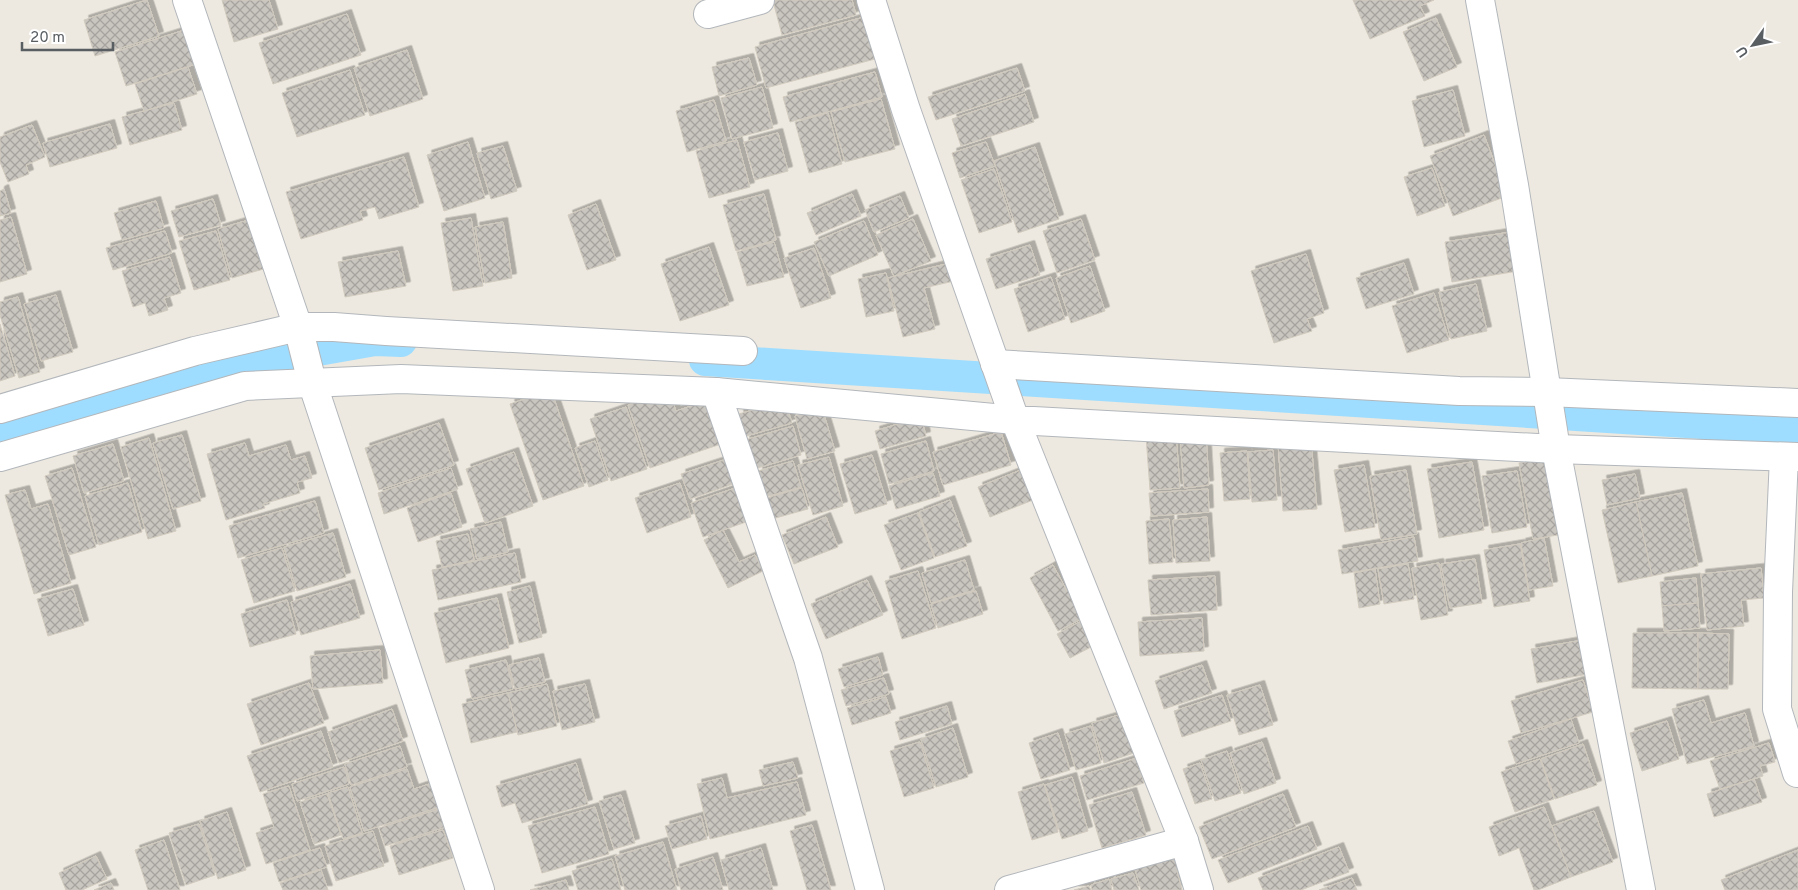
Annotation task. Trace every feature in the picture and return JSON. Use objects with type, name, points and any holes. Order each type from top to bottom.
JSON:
[{"type":"street","points":[[187,0],[299,332],[311,376],[480,890]]},
{"type":"street","points":[[708,14],[760,0]]},
{"type":"street","points":[[871,0],[906,110],[1014,416],[1184,841],[1199,890]]},
{"type":"street","points":[[1480,0],[1514,185],[1555,446],[1641,890]]},
{"type":"street","points":[[0,409],[195,351],[334,326],[396,332],[743,351]]},
{"type":"street","points":[[996,367],[1547,396],[1798,403]]},
{"type":"street","points":[[0,457],[245,386],[311,376],[716,392],[1014,416],[1791,457],[1778,592],[1776,709],[1797,773]]},
{"type":"street","points":[[716,392],[808,658],[870,890]]},
{"type":"street","points":[[1009,890],[1184,841]]},
{"type":"building","points":[[147,0],[159,36],[95,56],[84,20]]},
{"type":"building","points":[[222,0],[269,0],[278,29],[234,42]]},
{"type":"building","points":[[852,0],[856,15],[782,35],[773,1]]},
{"type":"building","points":[[1353,0],[1434,0],[1420,6],[1425,16],[1370,39]]},
{"type":"building","points":[[347,14],[361,55],[273,84],[259,43]]},
{"type":"building","points":[[864,17],[875,59],[766,88],[755,47]]},
{"type":"building","points":[[1436,18],[1457,67],[1424,81],[1403,32]]},
{"type":"building","points":[[188,29],[199,63],[126,86],[115,52]]},
{"type":"building","points":[[407,50],[423,99],[370,116],[354,68]]},
{"type":"building","points":[[749,58],[757,85],[719,96],[712,67]]},
{"type":"building","points":[[188,67],[197,94],[144,111],[135,84]]},
{"type":"building","points":[[1017,68],[1025,91],[936,120],[928,97]]},
{"type":"building","points":[[350,70],[365,115],[297,137],[282,93]]},
{"type":"building","points":[[875,72],[882,97],[790,122],[783,97]]},
{"type":"building","points":[[762,87],[773,128],[732,139],[721,98]]},
{"type":"building","points":[[1453,90],[1465,136],[1424,147],[1412,101]]},
{"type":"building","points":[[1025,94],[1034,122],[961,146],[952,119]]},
{"type":"building","points":[[881,99],[895,149],[845,162],[831,112]]},
{"type":"building","points":[[714,100],[726,141],[687,152],[676,111]]},
{"type":"building","points":[[174,103],[182,130],[130,145],[122,117]]},
{"type":"building","points":[[828,113],[842,164],[809,173],[795,122]]},
{"type":"building","points":[[110,124],[117,148],[50,167],[43,143]]},
{"type":"building","points":[[32,125],[45,157],[26,165],[29,174],[8,182],[0,162],[0,137]]},
{"type":"building","points":[[778,133],[788,171],[755,180],[744,142]]},
{"type":"building","points":[[1484,135],[1507,196],[1453,216],[1430,156]]},
{"type":"building","points":[[737,140],[750,187],[709,198],[696,151]]},
{"type":"building","points":[[468,142],[485,198],[444,211],[427,155]]},
{"type":"building","points":[[986,142],[995,166],[960,178],[952,153]]},
{"type":"building","points":[[503,146],[517,191],[491,199],[477,153]]},
{"type":"building","points":[[1035,147],[1059,219],[1018,233],[994,161]]},
{"type":"building","points":[[404,157],[419,207],[379,219],[375,207],[360,211],[363,220],[301,239],[286,192]]},
{"type":"building","points":[[1432,168],[1445,206],[1417,216],[1404,177]]},
{"type":"building","points":[[994,169],[1012,222],[979,233],[961,180]]},
{"type":"building","points":[[4,189],[11,213],[0,216],[0,191]]},
{"type":"building","points":[[764,194],[776,240],[736,251],[723,205]]},
{"type":"building","points":[[852,194],[861,216],[816,235],[807,213]]},
{"type":"building","points":[[900,196],[909,218],[874,232],[865,210]]},
{"type":"building","points":[[213,199],[221,225],[179,237],[171,211]]},
{"type":"building","points":[[156,201],[164,228],[122,240],[114,213]]},
{"type":"building","points":[[596,204],[616,260],[587,270],[568,215]]},
{"type":"building","points":[[11,217],[27,274],[0,282],[0,220]]},
{"type":"building","points":[[471,218],[483,286],[453,291],[441,223]]},
{"type":"building","points":[[252,219],[267,268],[232,278],[218,229]]},
{"type":"building","points":[[913,219],[931,261],[894,276],[876,235]]},
{"type":"building","points":[[1081,219],[1095,260],[1057,273],[1043,231]]},
{"type":"building","points":[[864,221],[878,255],[829,276],[814,242]]},
{"type":"building","points":[[503,222],[512,278],[485,283],[475,227]]},
{"type":"building","points":[[165,231],[172,253],[113,270],[106,248]]},
{"type":"building","points":[[216,231],[230,280],[194,290],[179,241]]},
{"type":"building","points":[[1511,232],[1518,271],[1452,282],[1445,242]]},
{"type":"building","points":[[774,242],[784,277],[747,286],[737,252]]},
{"type":"building","points":[[1030,245],[1040,275],[996,289],[986,259]]},
{"type":"building","points":[[709,247],[729,305],[680,321],[661,264]]},
{"type":"building","points":[[814,248],[831,298],[801,308],[784,258]]},
{"type":"building","points":[[398,251],[406,286],[345,297],[338,262]]},
{"type":"building","points":[[1306,254],[1324,313],[1307,319],[1312,331],[1274,343],[1251,271]]},
{"type":"building","points":[[170,257],[181,293],[164,298],[168,310],[149,316],[145,303],[133,307],[122,271]]},
{"type":"building","points":[[950,263],[954,281],[924,288],[935,329],[903,337],[888,278]]},
{"type":"building","points":[[1404,263],[1414,294],[1366,309],[1356,278]]},
{"type":"building","points":[[1090,266],[1105,311],[1071,323],[1056,278]]},
{"type":"building","points":[[886,273],[894,311],[866,317],[858,279]]},
{"type":"building","points":[[1051,277],[1065,319],[1028,332],[1014,289]]},
{"type":"building","points":[[1476,284],[1487,331],[1451,339],[1439,292]]},
{"type":"building","points":[[1434,293],[1449,340],[1407,353],[1392,306]]},
{"type":"building","points":[[56,295],[73,352],[41,361],[24,304]]},
{"type":"building","points":[[18,297],[40,372],[19,378],[0,315],[0,302]]},
{"type":"building","points":[[0,324],[15,376],[0,381]]},
{"type":"building","points":[[551,390],[584,486],[543,500],[510,404]]},
{"type":"building","points":[[669,391],[676,411],[706,401],[721,444],[650,468],[628,405]]},
{"type":"building","points":[[785,401],[792,423],[746,436],[739,414]]},
{"type":"building","points":[[626,407],[647,469],[611,481],[590,419]]},
{"type":"building","points":[[822,408],[835,451],[807,459],[795,416]]},
{"type":"building","points":[[921,417],[926,436],[880,449],[875,431]]},
{"type":"building","points":[[439,423],[454,465],[379,490],[365,448]]},
{"type":"building","points":[[793,426],[801,455],[754,469],[745,440]]},
{"type":"building","points":[[1001,432],[1011,465],[943,485],[933,452]]},
{"type":"building","points":[[1176,434],[1180,488],[1150,490],[1146,436]]},
{"type":"building","points":[[182,435],[201,501],[173,509],[153,443]]},
{"type":"building","points":[[1206,435],[1209,485],[1184,488],[1180,437]]},
{"type":"building","points":[[149,438],[176,531],[148,539],[121,447]]},
{"type":"building","points":[[595,441],[608,480],[589,487],[575,448]]},
{"type":"building","points":[[926,441],[934,471],[889,484],[881,454]]},
{"type":"building","points":[[1311,441],[1317,509],[1283,511],[1278,443]]},
{"type":"building","points":[[245,443],[249,456],[286,445],[291,460],[305,456],[312,478],[297,482],[300,493],[263,504],[265,508],[226,520],[207,454]]},
{"type":"building","points":[[113,444],[124,481],[84,493],[73,456]]},
{"type":"building","points":[[1273,450],[1277,500],[1252,502],[1248,452]]},
{"type":"building","points":[[1247,451],[1250,499],[1224,501],[1220,453]]},
{"type":"building","points":[[514,452],[533,506],[485,523],[466,469]]},
{"type":"building","points":[[872,455],[887,504],[855,514],[840,464]]},
{"type":"building","points":[[829,457],[843,506],[813,515],[798,465]]},
{"type":"building","points":[[1551,458],[1564,534],[1533,539],[1519,463]]},
{"type":"building","points":[[727,459],[736,483],[690,499],[681,474]]},
{"type":"building","points":[[793,461],[801,487],[765,497],[758,471]]},
{"type":"building","points":[[1472,462],[1484,530],[1439,538],[1427,469]]},
{"type":"building","points":[[1364,465],[1375,527],[1345,532],[1334,470]]},
{"type":"building","points":[[72,468],[96,547],[69,555],[45,476]]},
{"type":"building","points":[[451,468],[458,489],[384,514],[378,493]]},
{"type":"building","points":[[1021,470],[1033,500],[990,517],[978,487]]},
{"type":"building","points":[[1406,470],[1417,534],[1381,540],[1370,476]]},
{"type":"building","points":[[1517,471],[1527,527],[1492,533],[1482,476]]},
{"type":"building","points":[[933,473],[940,496],[896,509],[889,486]]},
{"type":"building","points":[[1635,474],[1640,498],[1607,505],[1602,480]]},
{"type":"building","points":[[128,483],[142,532],[99,545],[85,496]]},
{"type":"building","points":[[680,483],[691,517],[647,533],[635,498]]},
{"type":"building","points":[[738,487],[749,521],[703,537],[691,503]]},
{"type":"building","points":[[802,488],[808,509],[772,519],[766,498]]},
{"type":"building","points":[[1208,489],[1209,512],[1151,516],[1149,493]]},
{"type":"building","points":[[25,490],[31,509],[48,504],[71,583],[34,594],[5,495]]},
{"type":"building","points":[[451,493],[462,527],[418,542],[407,508]]},
{"type":"building","points":[[1682,493],[1698,566],[1652,576],[1636,502]]},
{"type":"building","points":[[950,500],[967,546],[935,557],[919,512]]},
{"type":"building","points":[[315,501],[324,533],[238,558],[229,526]]},
{"type":"building","points":[[1636,502],[1652,576],[1618,583],[1602,510]]},
{"type":"building","points":[[918,513],[934,558],[901,570],[884,525]]},
{"type":"building","points":[[826,517],[838,547],[794,564],[782,535]]},
{"type":"building","points":[[1207,517],[1210,561],[1176,563],[1173,520]]},
{"type":"building","points":[[1169,519],[1173,562],[1149,564],[1146,521]]},
{"type":"building","points":[[501,522],[508,552],[477,559],[470,529]]},
{"type":"building","points":[[723,530],[739,562],[755,555],[763,571],[728,588],[704,540]]},
{"type":"building","points":[[333,533],[346,577],[297,591],[284,547]]},
{"type":"building","points":[[468,534],[474,560],[442,567],[436,541]]},
{"type":"building","points":[[1414,537],[1418,561],[1342,574],[1338,550]]},
{"type":"building","points":[[1544,538],[1553,586],[1529,590],[1521,543]]},
{"type":"building","points":[[1520,544],[1530,601],[1494,607],[1484,550]]},
{"type":"building","points":[[282,548],[295,591],[254,603],[241,560]]},
{"type":"building","points":[[515,553],[521,582],[438,600],[432,570]]},
{"type":"building","points":[[1475,559],[1482,603],[1450,608],[1441,564]]},
{"type":"building","points":[[965,560],[974,590],[931,603],[922,573]]},
{"type":"building","points":[[1439,563],[1448,615],[1421,620],[1412,568]]},
{"type":"building","points":[[1408,564],[1414,599],[1384,604],[1378,569]]},
{"type":"building","points":[[1053,565],[1067,591],[1074,587],[1089,615],[1058,631],[1030,578]]},
{"type":"building","points":[[1761,568],[1764,598],[1741,600],[1744,626],[1707,630],[1701,574]]},
{"type":"building","points":[[1375,569],[1380,604],[1359,608],[1354,573]]},
{"type":"building","points":[[918,571],[936,628],[902,639],[885,581]]},
{"type":"building","points":[[1215,576],[1217,610],[1151,615],[1148,580]]},
{"type":"building","points":[[1696,578],[1698,603],[1662,606],[1660,582]]},
{"type":"building","points":[[867,580],[883,615],[826,639],[811,604]]},
{"type":"building","points":[[350,584],[360,618],[301,635],[291,602]]},
{"type":"building","points":[[530,586],[542,637],[519,643],[507,592]]},
{"type":"building","points":[[73,589],[84,625],[48,636],[37,599]]},
{"type":"building","points":[[976,591],[983,614],[938,628],[931,604]]},
{"type":"building","points":[[497,598],[509,648],[446,663],[434,613]]},
{"type":"building","points":[[287,600],[296,634],[250,647],[241,614]]},
{"type":"building","points":[[1698,603],[1700,628],[1664,631],[1662,606]]},
{"type":"building","points":[[1087,618],[1096,632],[1086,638],[1091,647],[1070,658],[1057,634]]},
{"type":"building","points":[[1202,618],[1204,651],[1140,656],[1138,622]]},
{"type":"building","points":[[1633,633],[1698,633],[1698,689],[1632,688]]},
{"type":"building","points":[[1698,633],[1729,634],[1728,689],[1698,689]]},
{"type":"building","points":[[1583,640],[1589,674],[1537,683],[1531,649]]},
{"type":"building","points":[[380,650],[383,683],[313,689],[310,656]]},
{"type":"building","points":[[878,657],[883,675],[844,687],[838,669]]},
{"type":"building","points":[[539,658],[545,682],[515,689],[509,665]]},
{"type":"building","points":[[506,660],[513,689],[472,699],[465,670]]},
{"type":"building","points":[[1202,665],[1212,693],[1164,709],[1155,681]]},
{"type":"building","points":[[884,678],[889,694],[846,706],[841,690]]},
{"type":"building","points":[[1583,680],[1593,712],[1521,733],[1511,701]]},
{"type":"building","points":[[309,683],[324,723],[261,745],[247,704]]},
{"type":"building","points":[[547,684],[557,726],[518,735],[508,693]]},
{"type":"building","points":[[585,684],[595,722],[562,730],[553,691]]},
{"type":"building","points":[[1260,685],[1273,725],[1239,735],[1227,695]]},
{"type":"building","points":[[508,693],[517,732],[471,743],[462,704]]},
{"type":"building","points":[[1222,695],[1231,721],[1182,737],[1174,711]]},
{"type":"building","points":[[886,697],[891,713],[852,725],[847,708]]},
{"type":"building","points":[[1704,700],[1711,723],[1745,713],[1754,746],[1687,764],[1672,709]]},
{"type":"building","points":[[947,706],[952,724],[900,740],[895,722]]},
{"type":"building","points":[[392,709],[403,741],[339,763],[328,732]]},
{"type":"building","points":[[1122,714],[1134,753],[1104,763],[1092,723]]},
{"type":"building","points":[[1571,719],[1579,743],[1516,764],[1508,741]]},
{"type":"building","points":[[1667,721],[1679,759],[1642,771],[1630,733]]},
{"type":"building","points":[[1091,726],[1101,763],[1076,770],[1065,734]]},
{"type":"building","points":[[953,728],[968,777],[936,787],[921,739]]},
{"type":"building","points":[[321,731],[333,767],[260,792],[247,756]]},
{"type":"building","points":[[1058,733],[1070,770],[1041,779],[1029,743]]},
{"type":"building","points":[[920,742],[934,788],[904,797],[890,751]]},
{"type":"building","points":[[1262,742],[1276,783],[1244,794],[1230,753]]},
{"type":"building","points":[[1769,743],[1775,762],[1760,766],[1763,776],[1720,789],[1710,761]]},
{"type":"building","points":[[1583,744],[1597,785],[1555,799],[1541,759]]},
{"type":"building","points":[[400,746],[407,767],[351,785],[345,764]]},
{"type":"building","points":[[1227,751],[1241,793],[1215,801],[1201,760]]},
{"type":"building","points":[[1137,758],[1144,783],[1087,800],[1080,776]]},
{"type":"building","points":[[1540,759],[1554,799],[1515,812],[1501,772]]},
{"type":"building","points":[[793,762],[798,778],[763,786],[759,770]]},
{"type":"building","points":[[576,763],[588,804],[522,823],[515,803],[502,807],[496,786]]},
{"type":"building","points":[[1200,763],[1212,799],[1195,804],[1183,769]]},
{"type":"building","points":[[344,767],[349,784],[297,801],[292,784]]},
{"type":"building","points":[[407,769],[414,789],[438,781],[446,805],[364,831],[350,787]]},
{"type":"building","points":[[1072,777],[1088,831],[1062,839],[1045,785]]},
{"type":"building","points":[[722,778],[727,798],[797,782],[806,815],[710,839],[697,784]]},
{"type":"building","points":[[1754,779],[1762,802],[1714,817],[1707,794]]},
{"type":"building","points":[[1044,784],[1058,832],[1032,840],[1018,792]]},
{"type":"building","points":[[289,786],[310,850],[266,864],[256,833],[274,827],[263,794]]},
{"type":"building","points":[[348,787],[362,833],[343,839],[328,793]]},
{"type":"building","points":[[1132,792],[1146,835],[1102,848],[1089,805]]},
{"type":"building","points":[[327,794],[341,835],[314,844],[300,802]]},
{"type":"building","points":[[1283,794],[1296,827],[1212,859],[1199,827]]},
{"type":"building","points":[[621,795],[635,843],[614,849],[599,801]]},
{"type":"building","points":[[449,806],[455,824],[385,846],[379,828]]},
{"type":"building","points":[[595,807],[609,854],[542,873],[528,826]]},
{"type":"building","points":[[1544,807],[1571,877],[1534,890],[1519,848],[1499,856],[1489,827]]},
{"type":"building","points":[[1594,811],[1613,862],[1571,877],[1552,826]]},
{"type":"building","points":[[227,812],[246,870],[218,879],[200,821]]},
{"type":"building","points":[[701,816],[707,839],[672,849],[665,826]]},
{"type":"building","points":[[199,824],[215,875],[186,885],[169,833]]},
{"type":"building","points":[[812,825],[831,890],[807,890],[790,831]]},
{"type":"building","points":[[1308,826],[1317,849],[1228,883],[1218,860]]},
{"type":"building","points":[[443,830],[453,858],[399,875],[390,846]]},
{"type":"building","points":[[373,831],[384,866],[336,881],[325,846]]},
{"type":"building","points":[[164,840],[180,890],[148,890],[135,850]]},
{"type":"building","points":[[663,842],[677,890],[625,890],[615,856]]},
{"type":"building","points":[[1180,844],[1188,868],[1177,871],[1182,890],[1141,890],[1132,859]]},
{"type":"building","points":[[1339,847],[1349,872],[1301,890],[1263,890],[1258,878]]},
{"type":"building","points":[[320,848],[327,867],[279,882],[273,863]]},
{"type":"building","points":[[761,848],[773,890],[729,890],[721,860]]},
{"type":"building","points":[[1798,850],[1798,890],[1725,890],[1721,880]]},
{"type":"building","points":[[96,856],[107,879],[82,890],[66,890],[59,873]]},
{"type":"building","points":[[713,857],[723,890],[681,890],[675,869]]},
{"type":"building","points":[[612,859],[621,890],[578,890],[572,871]]},
{"type":"building","points":[[321,870],[328,890],[283,890],[280,883]]},
{"type":"building","points":[[1133,873],[1139,890],[1114,890],[1111,879]]},
{"type":"building","points":[[1352,878],[1357,890],[1319,890]]},
{"type":"building","points":[[1109,879],[1112,890],[1092,890],[1091,885]]},
{"type":"building","points":[[566,880],[569,890],[530,890]]},
{"type":"building","points":[[111,883],[114,890],[94,890]]},
{"type":"building","points":[[1089,886],[1091,890],[1074,890]]},
{"type":"waterway","points":[[0,435],[198,371],[375,340],[401,341]]},
{"type":"waterway","points":[[705,360],[1798,429]]}]
